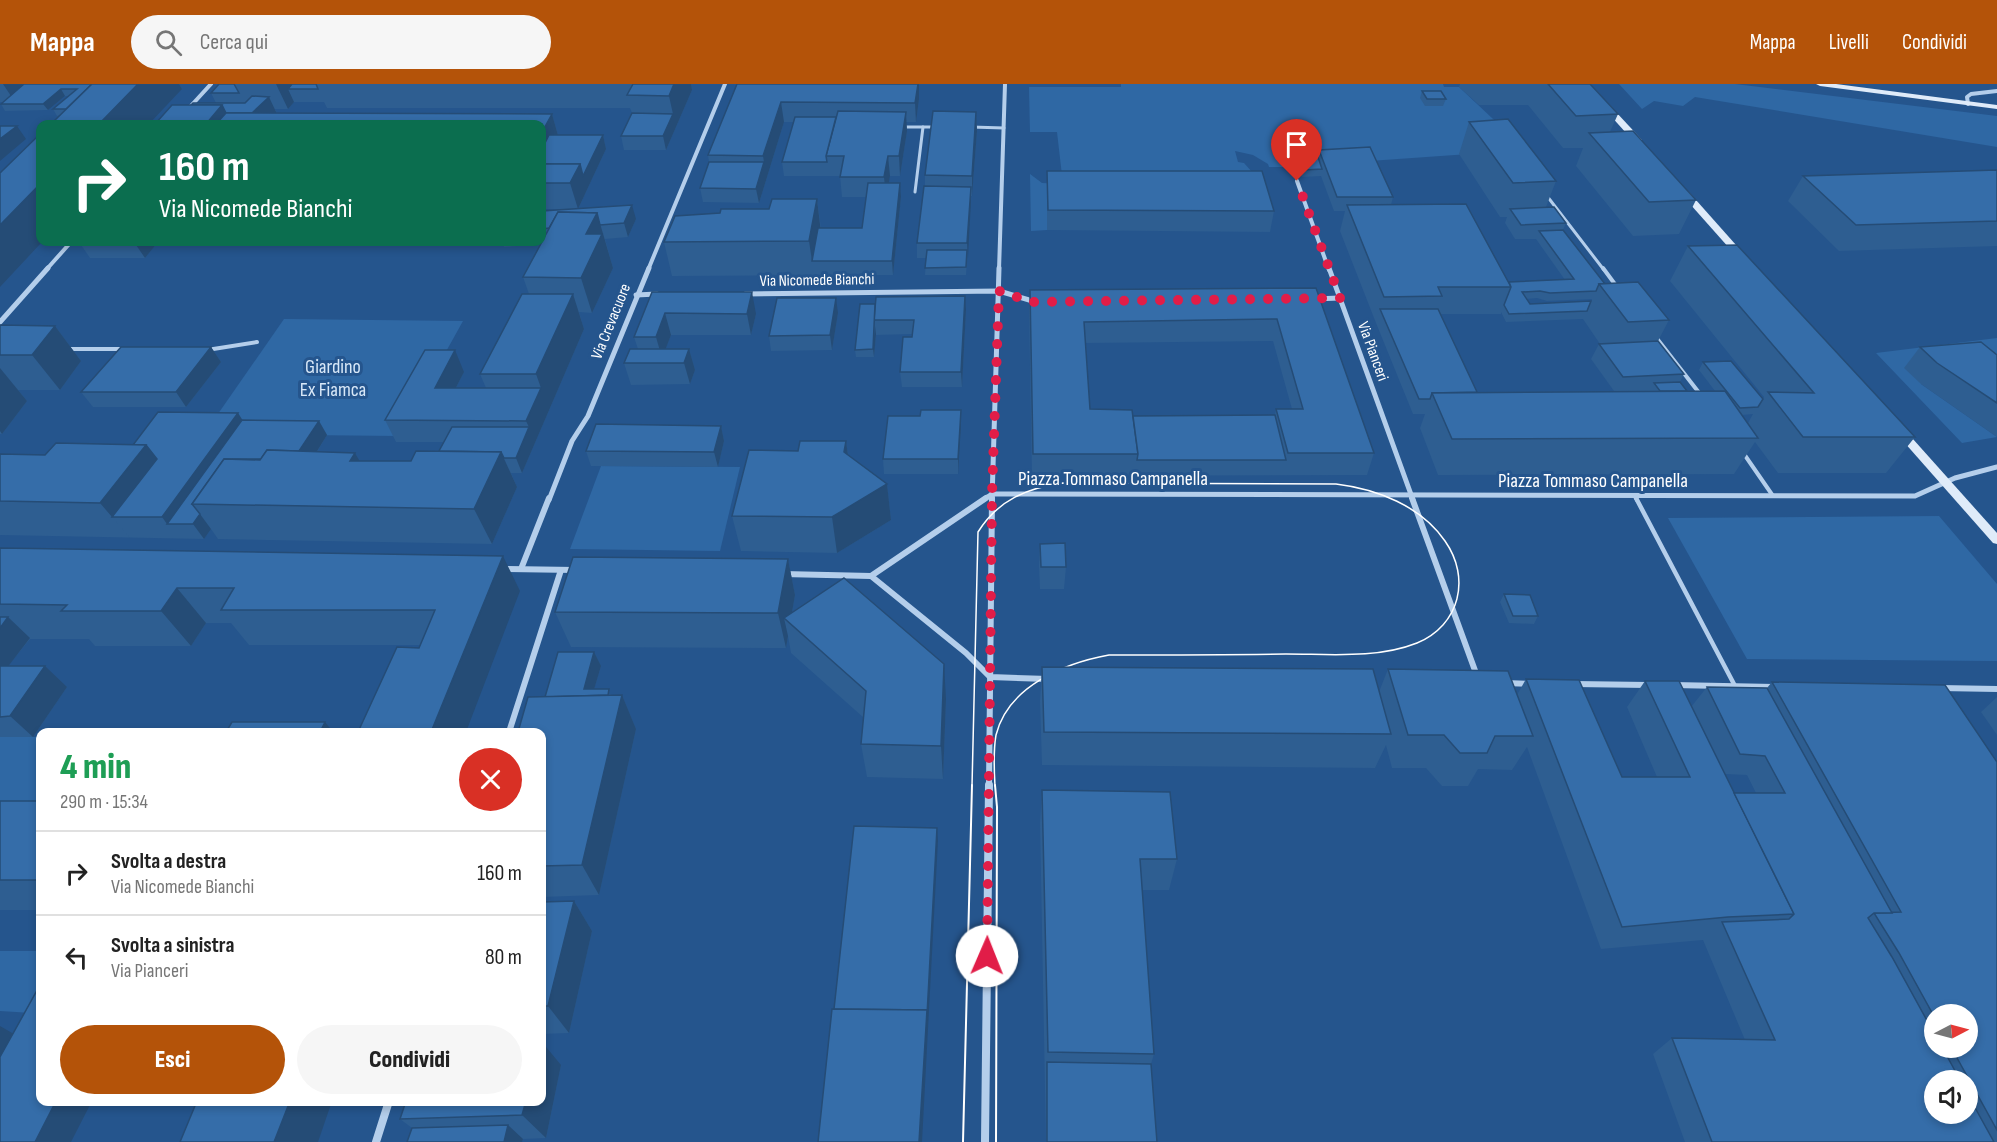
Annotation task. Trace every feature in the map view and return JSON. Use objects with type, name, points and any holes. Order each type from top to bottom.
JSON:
[{"type":"street","points":[[182,116],[211,84]]},
{"type":"street","name":"Via Crevacuore","points":[[521,569],[572,441],[588,416],[724,84]]},
{"type":"street","points":[[985,1142],[992,494],[1005,84]]},
{"type":"street","points":[[1586,84],[1648,153]]},
{"type":"street","points":[[1820,84],[1967,100],[1997,101]]},
{"type":"street","points":[[1861,84],[1967,100],[1997,107]]},
{"type":"street","points":[[1967,100],[1971,94],[1997,91]]},
{"type":"street","name":"Via Pianceri","points":[[1297,181],[1413,496]]},
{"type":"street","points":[[1679,187],[1750,265]]},
{"type":"street","points":[[0,322],[67,246]]},
{"type":"street","name":"Via Nicomede Bianchi","points":[[742,294],[999,291],[1032,302],[1044,302]]},
{"type":"street","points":[[636,295],[660,294]]},
{"type":"street","points":[[1305,299],[1340,298]]},
{"type":"street","points":[[1889,419],[1997,540]]},
{"type":"street","name":"Piazza Tommaso Campanella","points":[[871,576],[992,494],[1914,495],[1944,481],[1978,470],[1997,467]]},
{"type":"street","points":[[1413,496],[1479,683],[1467,683]]},
{"type":"street","points":[[498,568],[585,570]]},
{"type":"street","points":[[510,728],[561,570]]},
{"type":"street","points":[[774,573],[871,576],[966,653],[990,677],[1054,679]]},
{"type":"street","points":[[1491,683],[1538,684]]},
{"type":"street","points":[[1561,684],[1654,685]]},
{"type":"street","points":[[1666,685],[1783,687]]},
{"type":"street","points":[[1938,688],[1997,689]]},
{"type":"street","points":[[376,1142],[388,1106]]},
{"type":"lane","points":[[901,127],[944,127]]},
{"type":"lane","points":[[915,192],[923,127]]},
{"type":"lane","points":[[966,128],[1004,128]]},
{"type":"lane","points":[[1541,189],[1621,292]]},
{"type":"lane","points":[[1650,330],[1701,396]]},
{"type":"lane","points":[[196,350],[258,342]]},
{"type":"lane","points":[[60,349],[128,349]]},
{"type":"lane","points":[[1743,454],[1773,496]]},
{"type":"lane","points":[[1635,496],[1735,686]]},
{"type":"green space","points":[[1121,84],[1443,84],[1444,87],[1459,87],[1526,150],[1284,167],[1269,167],[1253,155],[1235,151],[1238,162],[1244,163],[1253,173],[1047,192],[1047,230],[1031,231],[1030,174],[1042,183],[1063,184],[1057,132],[1030,132],[1029,87],[1121,87]]},
{"type":"green space","points":[[1619,84],[1735,84],[1997,116],[1997,147],[1695,97],[1683,106],[1654,101],[1642,109]]},
{"type":"green space","name":"Giardino Ex Fiamca","points":[[284,319],[463,321],[399,436],[204,434]]},
{"type":"green space","points":[[1997,338],[1997,360],[1921,384],[1997,437],[1962,443],[1876,353]]},
{"type":"green space","points":[[601,466],[740,467],[720,551],[570,549]]},
{"type":"green space","points":[[1939,516],[1997,584],[1997,661],[1747,659],[1668,518]]},
{"type":"green space","points":[[0,737],[36,737],[36,804],[0,804]]},
{"type":"green space","points":[[0,951],[36,951],[36,1006],[32,1013],[0,1011]]},
{"type":"building","points":[[24,84],[92,84],[66,109],[53,109],[77,89],[61,89],[43,104],[1,104]]},
{"type":"building","points":[[92,84],[138,84],[103,120],[55,120]]},
{"type":"building","points":[[219,84],[234,84],[239,93],[211,93]]},
{"type":"building","points":[[292,84],[316,84],[318,89],[288,89]]},
{"type":"building","points":[[633,84],[674,84],[669,96],[627,95]]},
{"type":"building","points":[[737,84],[918,84],[915,103],[781,102],[763,156],[708,155]]},
{"type":"building","points":[[1548,84],[1590,84],[1618,114],[1576,116]]},
{"type":"building","points":[[1422,91],[1441,91],[1446,99],[1427,99]]},
{"type":"building","points":[[252,96],[269,97],[252,113],[226,113],[222,105],[191,105],[193,103],[245,103]]},
{"type":"building","points":[[172,105],[222,105],[209,120],[159,120]]},
{"type":"building","points":[[838,111],[906,112],[899,156],[888,156],[884,177],[840,177],[844,156],[826,156]]},
{"type":"building","points":[[933,111],[976,112],[972,176],[925,175]]},
{"type":"building","points":[[226,113],[552,114],[546,125],[546,120],[220,120]]},
{"type":"building","points":[[632,113],[673,114],[663,136],[621,136]]},
{"type":"building","points":[[795,117],[836,117],[826,156],[827,162],[782,162]]},
{"type":"building","points":[[1508,119],[1556,181],[1513,183],[1469,122]]},
{"type":"building","points":[[0,126],[17,126],[0,139]]},
{"type":"building","points":[[1633,131],[1696,200],[1649,202],[1589,133]]},
{"type":"building","points":[[549,135],[603,135],[583,176],[580,164],[546,164],[546,141]]},
{"type":"building","points":[[1282,135],[1297,135],[1302,145],[1286,145]]},
{"type":"building","points":[[36,138],[36,188],[0,225],[0,173]]},
{"type":"building","points":[[1370,147],[1393,197],[1337,197],[1319,150]]},
{"type":"building","points":[[1318,157],[1322,169],[1304,170],[1295,159]]},
{"type":"building","points":[[709,162],[764,162],[756,189],[700,188]]},
{"type":"building","points":[[546,164],[580,164],[570,183],[546,183]]},
{"type":"building","points":[[1997,170],[1997,221],[1856,225],[1803,176]]},
{"type":"building","points":[[1047,171],[1262,171],[1274,211],[1048,210]]},
{"type":"building","points":[[868,183],[900,183],[892,261],[812,261],[818,228],[862,228]]},
{"type":"building","points":[[924,186],[971,187],[967,243],[917,243]]},
{"type":"building","points":[[772,199],[817,199],[809,241],[664,242],[675,216],[720,213],[721,209],[769,209]]},
{"type":"building","points":[[1466,204],[1511,287],[1438,287],[1442,296],[1384,297],[1347,205]]},
{"type":"building","points":[[632,205],[624,223],[600,225],[597,213],[558,212],[549,228],[546,228],[546,211]]},
{"type":"building","points":[[1554,207],[1566,223],[1521,225],[1510,209]]},
{"type":"building","points":[[558,212],[597,213],[586,234],[602,234],[581,278],[523,277],[540,246],[546,246],[546,234]]},
{"type":"building","points":[[1563,230],[1605,284],[1599,284],[1596,291],[1522,292],[1530,304],[1591,301],[1587,311],[1509,314],[1504,305],[1511,287],[1509,282],[1574,279],[1539,231]]},
{"type":"building","points":[[1737,245],[1915,437],[1803,437],[1768,392],[1814,393],[1688,246]]},
{"type":"building","points":[[927,250],[967,250],[966,267],[925,268]]},
{"type":"building","points":[[1638,282],[1669,320],[1628,322],[1599,284]]},
{"type":"building","points":[[1316,288],[1374,453],[1288,453],[1276,409],[1303,409],[1277,319],[1084,322],[1090,409],[1132,410],[1138,454],[1033,454],[1030,290]]},
{"type":"building","points":[[652,292],[752,292],[747,314],[665,313],[656,337],[634,337]]},
{"type":"building","points":[[522,294],[573,294],[536,374],[480,374]]},
{"type":"building","points":[[965,296],[961,372],[900,372],[903,337],[912,337],[914,320],[874,320],[876,297]]},
{"type":"building","points":[[777,298],[836,298],[830,335],[769,336]]},
{"type":"building","points":[[860,304],[875,304],[873,349],[855,350]]},
{"type":"building","points":[[1380,309],[1438,309],[1477,392],[1432,393],[1430,399],[1419,399]]},
{"type":"building","points":[[0,325],[55,326],[32,355],[0,355]]},
{"type":"building","points":[[1658,341],[1684,374],[1623,377],[1599,344]]},
{"type":"building","points":[[1981,342],[1997,355],[1997,403],[1937,363],[1920,347]]},
{"type":"building","points":[[121,347],[211,347],[176,392],[81,392]]},
{"type":"building","points":[[630,349],[689,349],[684,363],[624,363]]},
{"type":"building","points":[[425,350],[455,350],[435,388],[541,388],[526,421],[385,420]]},
{"type":"building","points":[[1731,361],[1763,399],[1758,407],[1740,408],[1703,362]]},
{"type":"building","points":[[1680,382],[1687,391],[1660,391],[1654,383]]},
{"type":"building","points":[[1725,391],[1758,438],[1452,439],[1432,393]]},
{"type":"building","points":[[921,410],[961,410],[958,459],[883,459],[888,416],[920,416]]},
{"type":"building","points":[[158,412],[238,413],[162,517],[112,517],[157,459],[146,445],[133,445]]},
{"type":"building","points":[[1275,415],[1286,460],[1137,460],[1133,416]]},
{"type":"building","points":[[242,420],[319,421],[299,451],[267,450],[261,459],[224,459],[192,504],[200,514],[193,524],[167,524]]},
{"type":"building","points":[[596,424],[721,426],[714,452],[586,451]]},
{"type":"building","points":[[452,427],[529,427],[516,458],[504,458],[501,452],[439,451]]},
{"type":"building","points":[[800,441],[846,441],[844,452],[887,484],[832,517],[732,516],[749,450],[798,451]]},
{"type":"building","points":[[56,443],[146,445],[100,503],[0,501],[0,454],[45,455]]},
{"type":"building","points":[[267,450],[355,453],[350,461],[411,461],[416,451],[501,452],[474,509],[192,504],[224,459],[260,460]]},
{"type":"building","points":[[1065,543],[1066,567],[1041,567],[1040,544]]},
{"type":"building","points":[[0,548],[503,556],[433,728],[360,728],[397,647],[419,648],[435,610],[221,610],[234,588],[177,588],[161,611],[61,611],[67,605],[0,604]]},
{"type":"building","points":[[573,557],[788,559],[778,613],[555,612]]},
{"type":"building","points":[[844,578],[944,664],[941,746],[861,744],[866,691],[784,618]]},
{"type":"building","points":[[1504,594],[1530,595],[1538,616],[1513,616]]},
{"type":"building","points":[[0,617],[8,617],[0,628]]},
{"type":"building","points":[[558,652],[594,652],[584,689],[609,689],[608,695],[545,697]]},
{"type":"building","points":[[0,666],[45,666],[10,716],[0,717]]},
{"type":"building","points":[[1042,667],[1373,669],[1391,734],[1044,732]]},
{"type":"building","points":[[1388,669],[1508,671],[1533,736],[1495,736],[1487,753],[1460,753],[1444,735],[1408,735]]},
{"type":"building","points":[[1526,679],[1579,680],[1622,777],[1690,777],[1645,681],[1679,681],[1794,914],[1728,917],[1622,927]]},
{"type":"building","points":[[1772,682],[1945,685],[1997,762],[1997,1130],[1978,1096],[1978,1070],[1964,1070],[1957,1058],[1978,1058],[1978,1004],[1927,1004],[1874,913],[1901,912]]},
{"type":"building","points":[[1707,687],[1767,688],[1892,913],[1874,913],[1868,918],[1924,1015],[1924,1058],[1948,1058],[1955,1070],[1924,1070],[1924,1124],[1978,1124],[1978,1113],[1994,1142],[1712,1142],[1672,1038],[1775,1040],[1722,922],[1789,919],[1794,914],[1734,793],[1785,793],[1765,756],[1740,754]]},
{"type":"building","points":[[622,695],[582,865],[546,866],[546,728],[519,728],[528,697]]},
{"type":"building","points":[[232,722],[325,722],[322,728],[228,728]]},
{"type":"building","points":[[1042,790],[1170,792],[1177,859],[1140,859],[1154,1054],[1048,1052]]},
{"type":"building","points":[[0,801],[36,801],[36,880],[0,880]]},
{"type":"building","points":[[854,826],[937,828],[927,1015],[927,1010],[834,1009]]},
{"type":"building","points":[[574,901],[548,1006],[546,1006],[546,902]]},
{"type":"building","points":[[36,992],[36,1106],[53,1106],[35,1142],[0,1142],[0,1057]]},
{"type":"building","points":[[832,1009],[927,1010],[919,1142],[818,1142]]},
{"type":"building","points":[[1047,1062],[1151,1064],[1157,1142],[1047,1142]]},
{"type":"building","points":[[195,1106],[288,1106],[274,1142],[180,1142]]},
{"type":"building","points":[[404,1106],[525,1106],[522,1115],[400,1119]]},
{"type":"building","points":[[508,1125],[504,1142],[407,1142],[412,1128]]},
{"type":"tram line","points":[[972,786],[978,532],[995,512],[1014,497],[1037,488],[1063,483],[1336,484],[1367,490],[1411,509],[1435,529],[1453,555],[1458,570],[1459,585],[1452,613],[1432,635],[1402,648],[1369,654],[1109,655],[1057,671],[1025,690],[1002,718],[995,741],[995,786]]},
{"type":"tram line","points":[[963,1142],[972,785]]},
{"type":"tram line","points":[[995,785],[997,807],[996,1142]]},
{"type":"route","points":[[987,956],[992,494],[999,291],[1032,302],[1340,298],[1297,181]]}]
